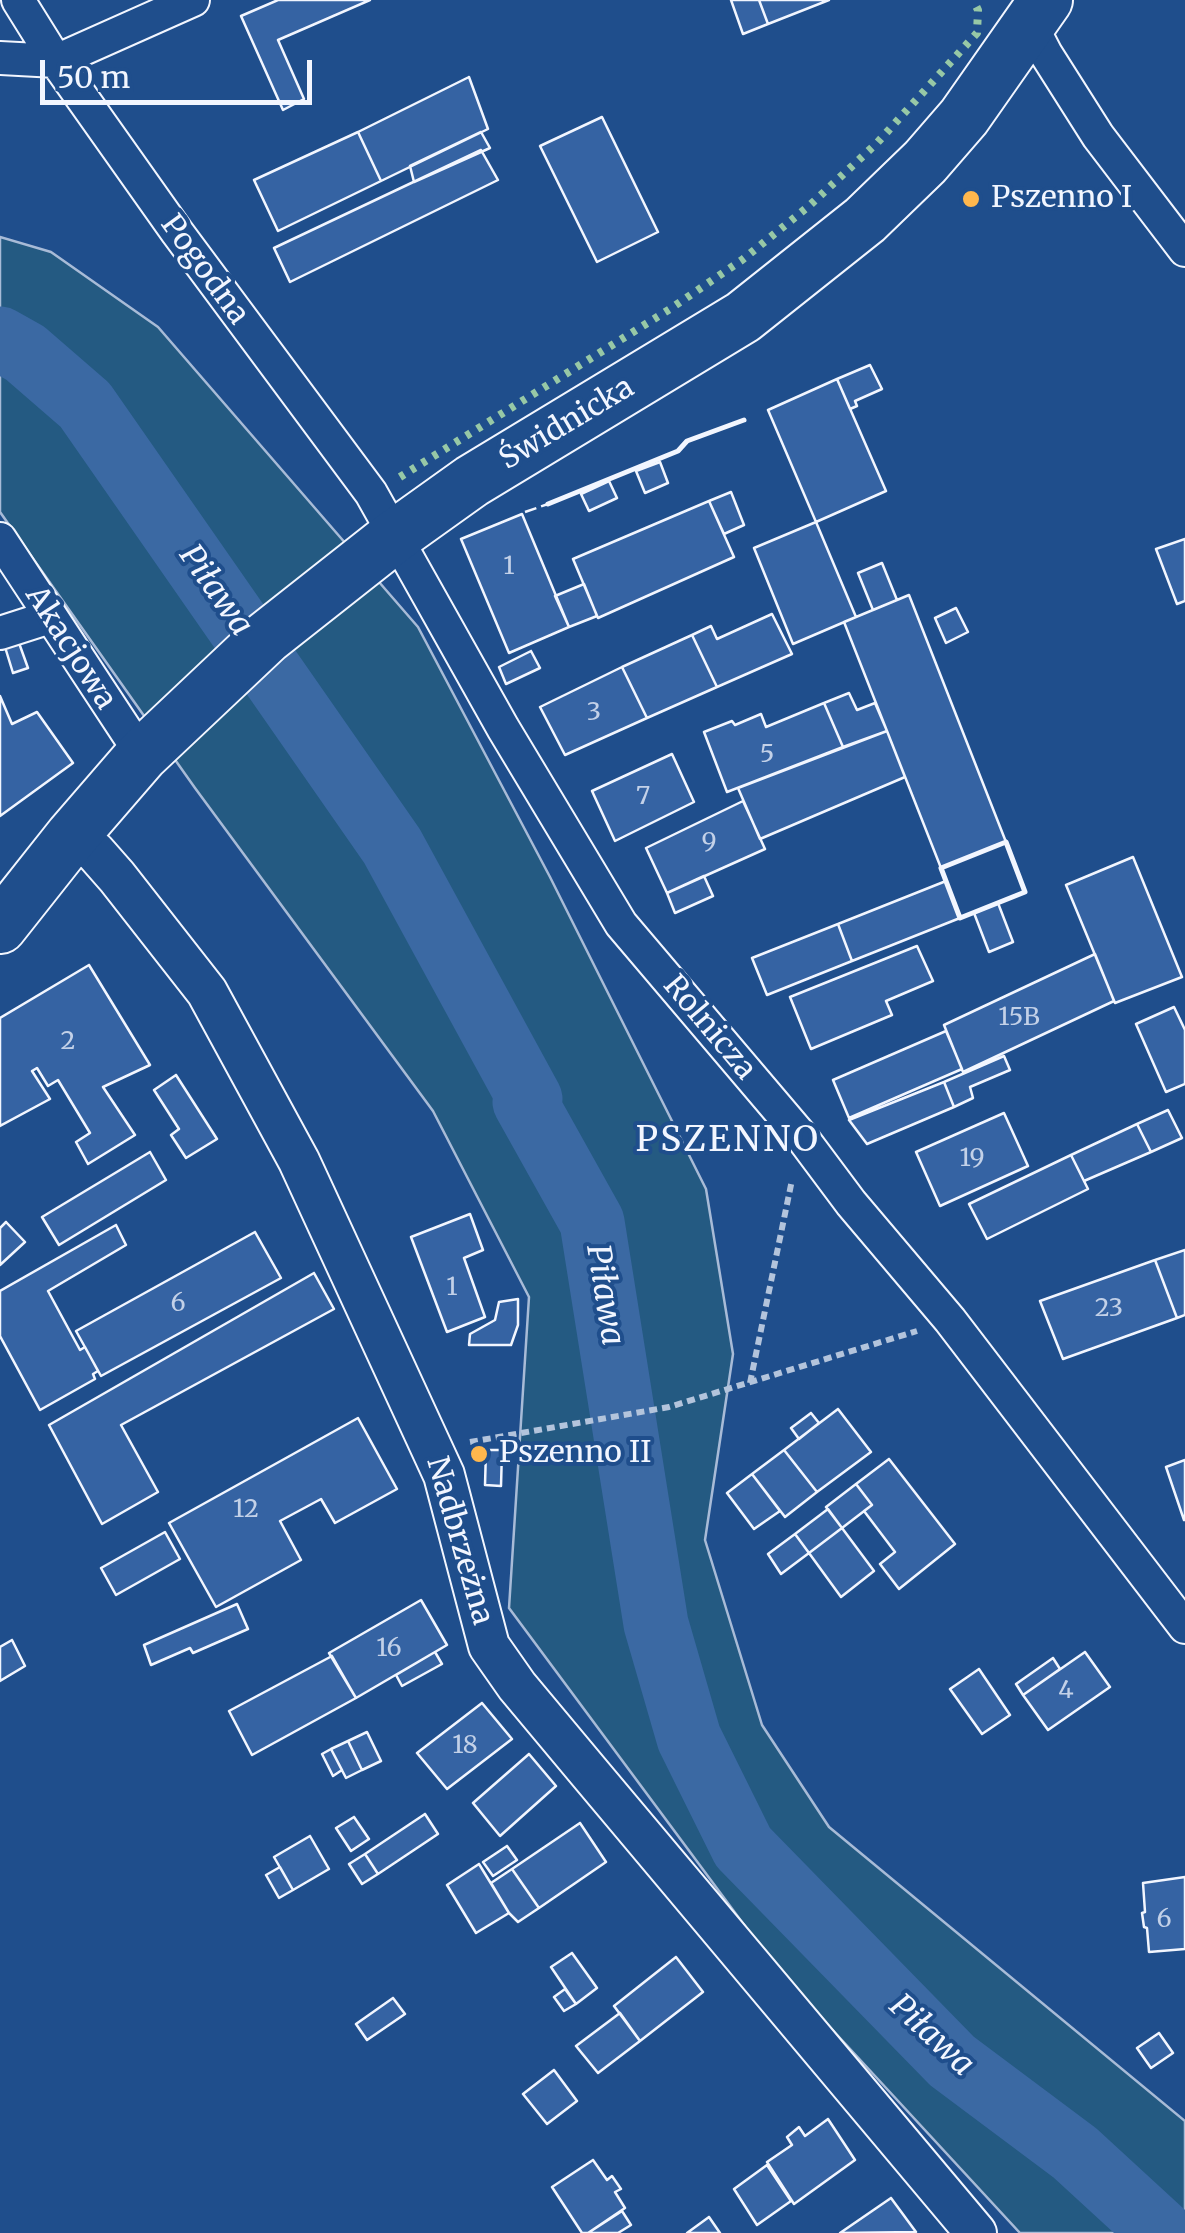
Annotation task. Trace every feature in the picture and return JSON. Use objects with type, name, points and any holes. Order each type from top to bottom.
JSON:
[{"type":"main road","name":"Świdnicka","points":[[0,927],[150,747],[267,638],[353,568],[472,481],[732,323],[865,220],[964,118],[1032,8]]},
{"type":"street","name":"Pogodna","points":[[18,0],[56,60],[245,326],[371,493],[395,536]]},
{"type":"street","points":[[0,58],[56,60],[193,0]]},
{"type":"street","points":[[1032,8],[1046,54],[1098,136],[1185,250]]},
{"type":"street","name":"Rolnicza","points":[[395,536],[503,728],[621,924],[950,1320],[1185,1627]]},
{"type":"street","name":"Akacjowa","points":[[0,539],[50,617],[150,747]]},
{"type":"street","points":[[0,633],[50,617]]},
{"type":"street","name":"Nadbrzeżna","points":[[72,836],[117,876],[206,992],[300,1161],[434,1449],[489,1646],[517,1686],[976,2233]]},
{"type":"path","points":[[750,1385],[801,1136]]},
{"type":"path","points":[[434,1449],[669,1407],[950,1320]]},
{"type":"shaded area","points":[[0,237],[51,252],[158,327],[418,627],[550,877],[706,1189],[733,1354],[705,1540],[762,1725],[829,1827],[1185,2121],[1185,2233],[1020,2233],[779,1972],[509,1608],[529,1297],[433,1111],[195,788],[0,512]]},
{"type":"building","points":[[278,0],[370,0],[278,40],[304,99],[283,110],[241,16]]},
{"type":"building","points":[[731,0],[759,0],[768,24],[743,34]]},
{"type":"building","points":[[759,0],[829,0],[768,24]]},
{"type":"building","points":[[469,77],[488,129],[381,181],[358,132]]},
{"type":"building","points":[[602,117],[658,232],[597,262],[540,146]]},
{"type":"building","points":[[358,132],[381,181],[278,231],[254,180]]},
{"type":"building","points":[[481,132],[490,148],[414,182],[410,166]]},
{"type":"building","points":[[481,150],[498,180],[290,282],[274,248]]},
{"type":"building","points":[[870,365],[882,389],[855,401],[857,406],[850,409],[837,379]]},
{"type":"building","points":[[837,379],[886,491],[816,522],[768,410]]},
{"type":"building","points":[[660,462],[668,483],[645,493],[636,471]]},
{"type":"building","points":[[609,481],[617,498],[589,511],[581,494]]},
{"type":"building","points":[[731,492],[744,525],[724,534],[709,501]]},
{"type":"building","points":[[709,501],[734,557],[598,618],[573,559]]},
{"type":"building","points":[[522,514],[569,627],[509,653],[461,539]]},
{"type":"building","points":[[816,522],[856,617],[793,644],[754,548]]},
{"type":"building","points":[[1185,539],[1185,601],[1177,604],[1156,549]]},
{"type":"building","points":[[882,563],[897,600],[873,610],[858,573]]},
{"type":"building","points":[[584,584],[597,616],[569,627],[555,596]]},
{"type":"building","points":[[909,595],[1006,842],[941,868],[844,622]]},
{"type":"building","points":[[956,608],[968,632],[946,643],[935,618]]},
{"type":"building","points":[[772,614],[792,654],[717,687],[692,635],[711,626],[717,639]]},
{"type":"building","points":[[692,635],[717,687],[647,718],[622,667]]},
{"type":"building","points":[[19,643],[28,668],[13,673],[5,647]]},
{"type":"building","points":[[531,651],[540,668],[506,684],[499,667]]},
{"type":"building","points":[[622,667],[647,718],[565,755],[540,707]]},
{"type":"building","points":[[849,693],[857,710],[875,703],[887,731],[843,747],[824,703]]},
{"type":"building","points":[[0,696],[12,724],[37,712],[73,763],[0,816]]},
{"type":"building","points":[[824,703],[843,747],[727,792],[704,732],[761,714],[766,727]]},
{"type":"building","points":[[887,731],[905,777],[760,839],[738,788]]},
{"type":"building","points":[[672,754],[694,802],[615,841],[592,791]]},
{"type":"building","points":[[743,801],[765,849],[667,893],[646,848]]},
{"type":"building","points":[[1133,857],[1182,977],[1115,1003],[1066,885]]},
{"type":"building","points":[[704,876],[713,896],[675,913],[667,893]]},
{"type":"building","points":[[946,881],[960,918],[852,961],[838,924]]},
{"type":"building","points":[[998,903],[1013,942],[989,952],[974,913]]},
{"type":"building","points":[[838,924],[852,961],[767,995],[752,958]]},
{"type":"building","points":[[917,946],[933,981],[886,1001],[892,1015],[811,1049],[790,997]]},
{"type":"building","points":[[1095,954],[1114,1001],[963,1072],[944,1025]]},
{"type":"building","points":[[89,965],[150,1065],[103,1087],[135,1135],[88,1164],[76,1142],[90,1133],[58,1080],[48,1086],[37,1068],[32,1071],[50,1099],[0,1126],[0,1018]]},
{"type":"building","points":[[1174,1007],[1185,1030],[1185,1084],[1166,1092],[1136,1024]]},
{"type":"building","points":[[946,1031],[962,1069],[849,1118],[833,1080]]},
{"type":"building","points":[[1004,1056],[1010,1070],[970,1087],[973,1098],[954,1107],[944,1082]]},
{"type":"building","points":[[176,1075],[217,1139],[186,1158],[171,1135],[179,1129],[154,1090]]},
{"type":"building","points":[[944,1082],[954,1107],[867,1144],[849,1120]]},
{"type":"building","points":[[1168,1110],[1182,1138],[1151,1152],[1137,1124]]},
{"type":"building","points":[[1004,1113],[1028,1166],[940,1206],[916,1152]]},
{"type":"building","points":[[1137,1124],[1151,1152],[1084,1181],[1071,1155]]},
{"type":"building","points":[[150,1152],[166,1180],[59,1245],[42,1217]]},
{"type":"building","points":[[1071,1155],[1088,1189],[987,1239],[969,1204]]},
{"type":"building","points":[[470,1214],[483,1250],[464,1258],[485,1317],[447,1332],[411,1237]]},
{"type":"building","points":[[6,1222],[25,1242],[0,1265],[0,1228]]},
{"type":"building","points":[[116,1225],[126,1245],[48,1291],[80,1350],[85,1347],[98,1371],[93,1374],[95,1379],[40,1410],[0,1336],[0,1291]]},
{"type":"building","points":[[255,1232],[281,1278],[101,1376],[76,1331]]},
{"type":"building","points":[[1185,1250],[1185,1315],[1177,1318],[1155,1260]]},
{"type":"building","points":[[1155,1260],[1177,1318],[1063,1359],[1040,1301]]},
{"type":"building","points":[[314,1273],[334,1309],[121,1425],[158,1492],[102,1524],[49,1425]]},
{"type":"building","points":[[518,1299],[518,1325],[511,1345],[469,1345],[470,1334],[495,1320],[499,1302]]},
{"type":"building","points":[[838,1409],[871,1452],[817,1492],[784,1450]]},
{"type":"building","points":[[811,1413],[819,1423],[799,1439],[791,1428]]},
{"type":"building","points":[[358,1418],[397,1489],[335,1523],[321,1499],[280,1521],[301,1560],[216,1607],[169,1523]]},
{"type":"building","points":[[486,1450],[502,1450],[501,1486],[485,1485]]},
{"type":"building","points":[[784,1450],[817,1492],[785,1517],[752,1474]]},
{"type":"building","points":[[889,1459],[955,1544],[899,1589],[880,1564],[895,1552],[864,1511],[872,1505],[856,1484]]},
{"type":"building","points":[[1185,1460],[1185,1520],[1184,1520],[1166,1467]]},
{"type":"building","points":[[752,1474],[780,1511],[754,1529],[727,1493]]},
{"type":"building","points":[[856,1484],[872,1505],[842,1528],[826,1507]]},
{"type":"building","points":[[828,1509],[842,1528],[809,1553],[795,1534]]},
{"type":"building","points":[[842,1528],[874,1571],[841,1597],[809,1553]]},
{"type":"building","points":[[165,1532],[180,1559],[116,1595],[101,1568]]},
{"type":"building","points":[[795,1534],[809,1553],[781,1574],[768,1554]]},
{"type":"building","points":[[421,1600],[447,1645],[356,1698],[329,1653]]},
{"type":"building","points":[[237,1604],[248,1629],[193,1653],[190,1648],[151,1665],[144,1645]]},
{"type":"building","points":[[12,1640],[25,1666],[0,1681],[0,1647]]},
{"type":"building","points":[[435,1652],[442,1664],[402,1686],[396,1675]]},
{"type":"building","points":[[1085,1652],[1110,1687],[1048,1730],[1023,1695]]},
{"type":"building","points":[[332,1656],[356,1698],[252,1755],[229,1711]]},
{"type":"building","points":[[1053,1658],[1060,1669],[1023,1695],[1016,1684]]},
{"type":"building","points":[[979,1669],[1010,1715],[982,1734],[950,1689]]},
{"type":"building","points":[[482,1703],[512,1739],[447,1789],[417,1753]]},
{"type":"building","points":[[367,1732],[381,1761],[362,1770],[348,1741]]},
{"type":"building","points":[[348,1741],[362,1770],[346,1778],[331,1749]]},
{"type":"building","points":[[331,1749],[342,1770],[333,1776],[322,1754]]},
{"type":"building","points":[[529,1754],[556,1786],[500,1836],[473,1803]]},
{"type":"building","points":[[425,1814],[438,1834],[378,1874],[365,1854]]},
{"type":"building","points":[[354,1817],[369,1839],[351,1851],[336,1828]]},
{"type":"building","points":[[580,1823],[606,1862],[539,1908],[512,1869]]},
{"type":"building","points":[[310,1836],[329,1869],[293,1890],[274,1857]]},
{"type":"building","points":[[507,1846],[517,1860],[493,1876],[483,1862]]},
{"type":"building","points":[[365,1854],[378,1874],[362,1884],[349,1864]]},
{"type":"building","points":[[479,1864],[509,1913],[476,1933],[447,1885]]},
{"type":"building","points":[[280,1867],[293,1890],[279,1898],[266,1875]]},
{"type":"building","points":[[512,1869],[539,1908],[518,1922],[491,1883]]},
{"type":"building","points":[[1185,1877],[1185,1949],[1149,1952],[1142,1913],[1143,1883]]},
{"type":"building","points":[[572,1953],[597,1988],[576,2004],[551,1967]]},
{"type":"building","points":[[676,1957],[703,1992],[640,2041],[614,2006]]},
{"type":"building","points":[[565,1989],[576,2004],[564,2011],[554,1997]]},
{"type":"building","points":[[393,1998],[405,2014],[367,2040],[356,2024]]},
{"type":"building","points":[[620,2013],[640,2041],[598,2073],[576,2046]]},
{"type":"building","points":[[1159,2033],[1173,2053],[1151,2068],[1137,2048]]},
{"type":"building","points":[[554,2070],[577,2101],[547,2124],[523,2094]]},
{"type":"building","points":[[828,2119],[855,2160],[794,2204],[767,2162],[792,2145],[787,2137],[799,2127],[805,2136]]},
{"type":"building","points":[[593,2160],[607,2180],[612,2176],[621,2189],[615,2192],[625,2208],[588,2233],[582,2233],[552,2187]]},
{"type":"building","points":[[767,2165],[791,2201],[757,2225],[734,2189]]},
{"type":"building","points":[[891,2198],[916,2232],[840,2233]]},
{"type":"building","points":[[622,2211],[631,2225],[618,2233],[588,2233]]},
{"type":"building","points":[[709,2217],[720,2233],[687,2233]]},
{"type":"waterway","name":"Piława","points":[[0,339],[25,353],[85,405],[392,846],[530,1099],[525,1102],[592,1222],[656,1624],[689,1738],[743,1847],[952,2061],[1075,2153],[1162,2233]]},
{"type":"hedge","points":[[400,477],[670,309],[742,260],[809,206],[877,143],[977,33],[978,10],[973,0]]},
{"type":"fence","points":[[525,512],[548,504]]},
{"type":"wall","points":[[548,504],[678,451],[687,441],[744,420]]},
{"type":"wall","points":[[1006,842],[1025,892],[960,918],[941,868],[1006,842]]},
{"type":"place","name":"Pszenno I","points":[[971,199]]},
{"type":"place","name":"Pszenno II","points":[[479,1454]]},
{"type":"district","name":"PSZENNO","points":[[728,1141]]}]
